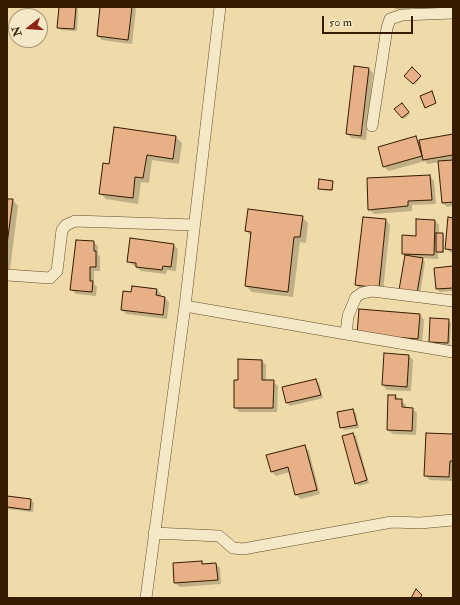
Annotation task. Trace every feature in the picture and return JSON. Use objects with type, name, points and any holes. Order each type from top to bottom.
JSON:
[{"type":"street","points":[[146,598],[185,306],[220,7]]},
{"type":"street","points":[[372,126],[387,28],[390,19],[402,15],[453,13]]},
{"type":"street","points":[[7,275],[50,278],[57,272],[62,230],[66,225],[75,221],[194,226]]},
{"type":"street","points":[[346,334],[348,316],[356,297],[362,293],[372,291],[453,301]]},
{"type":"street","points":[[185,306],[453,352]]},
{"type":"street","points":[[154,533],[219,536],[233,548],[243,550],[392,522],[420,523],[453,520]]},
{"type":"building","points":[[59,7],[76,7],[74,29],[57,28]]},
{"type":"building","points":[[100,7],[132,7],[128,40],[97,36]]},
{"type":"building","points":[[354,66],[369,68],[361,136],[346,134]]},
{"type":"building","points":[[412,67],[421,76],[413,84],[404,76]]},
{"type":"building","points":[[432,91],[436,103],[425,108],[420,96]]},
{"type":"building","points":[[402,103],[409,112],[402,118],[394,109]]},
{"type":"building","points":[[114,127],[176,136],[173,159],[147,155],[143,178],[135,177],[133,198],[99,194],[103,163],[109,164]]},
{"type":"building","points":[[453,134],[453,155],[423,160],[419,140]]},
{"type":"building","points":[[416,136],[422,156],[383,167],[378,147]]},
{"type":"building","points":[[453,160],[453,202],[442,203],[438,161]]},
{"type":"building","points":[[430,175],[432,200],[408,201],[408,206],[368,210],[367,178]]},
{"type":"building","points":[[319,179],[333,181],[332,190],[318,189]]},
{"type":"building","points":[[7,199],[13,199],[7,244]]},
{"type":"building","points":[[248,209],[303,216],[300,237],[294,237],[288,292],[245,286],[251,232],[245,231]]},
{"type":"building","points":[[363,217],[386,219],[379,288],[355,285]]},
{"type":"building","points":[[448,217],[453,218],[453,250],[445,249]]},
{"type":"building","points":[[416,219],[435,220],[434,255],[402,254],[402,235],[416,236]]},
{"type":"building","points":[[436,233],[443,233],[443,252],[436,252]]},
{"type":"building","points":[[130,238],[174,244],[171,267],[163,266],[162,270],[136,267],[136,263],[127,262]]},
{"type":"building","points":[[76,240],[94,241],[94,251],[96,251],[96,267],[90,267],[90,281],[93,281],[92,292],[70,290]]},
{"type":"building","points":[[405,255],[423,258],[417,293],[399,290]]},
{"type":"building","points":[[453,266],[453,288],[436,289],[434,268]]},
{"type":"building","points":[[132,286],[157,289],[156,295],[165,297],[163,315],[121,310],[123,291],[131,292]]},
{"type":"building","points":[[359,309],[420,314],[418,339],[357,334]]},
{"type":"building","points":[[430,318],[449,319],[448,343],[429,342]]},
{"type":"building","points":[[384,353],[409,355],[407,387],[382,385]]},
{"type":"building","points":[[238,359],[262,360],[262,380],[274,380],[273,408],[234,408],[234,380],[238,380]]},
{"type":"building","points":[[316,379],[321,395],[286,403],[282,387]]},
{"type":"building","points":[[388,395],[396,395],[395,399],[402,399],[402,407],[413,408],[412,431],[387,430]]},
{"type":"building","points":[[353,409],[357,425],[340,428],[337,412]]},
{"type":"building","points":[[353,433],[367,480],[355,484],[342,436]]},
{"type":"building","points":[[426,433],[453,434],[453,461],[450,461],[449,477],[424,476]]},
{"type":"building","points":[[305,445],[317,490],[295,495],[288,467],[271,472],[266,455]]},
{"type":"building","points":[[7,496],[31,499],[30,510],[7,507]]},
{"type":"building","points":[[202,561],[202,564],[216,563],[218,580],[174,583],[173,563]]},
{"type":"building","points":[[416,589],[422,595],[420,598],[411,598]]}]
